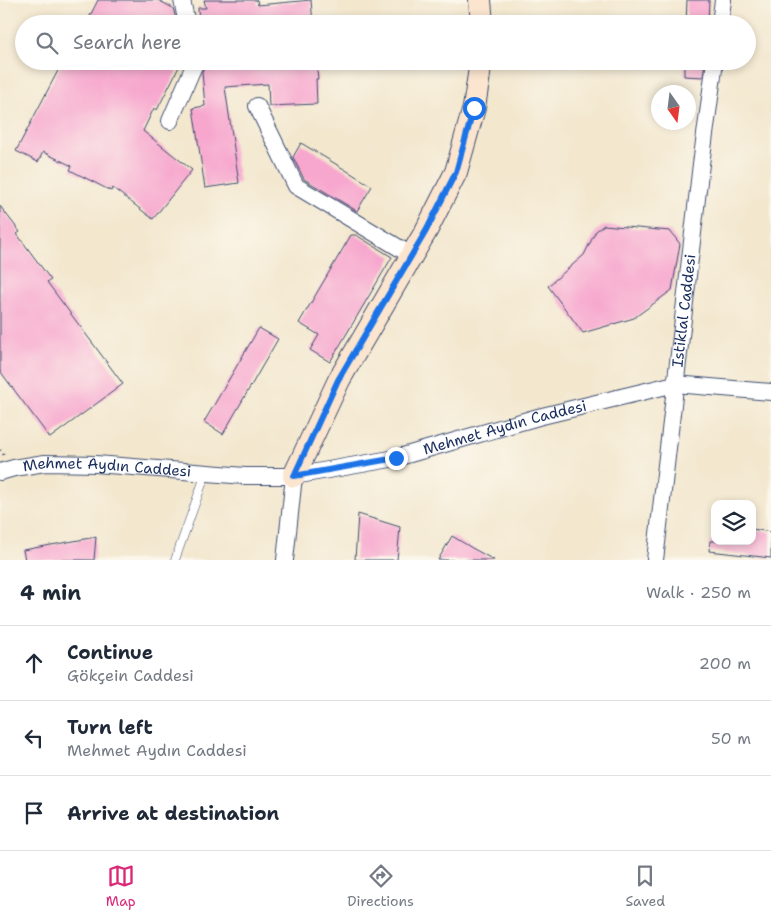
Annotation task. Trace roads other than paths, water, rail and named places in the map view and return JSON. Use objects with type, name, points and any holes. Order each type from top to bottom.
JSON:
[{"type":"street","points":[[182,0],[185,15]]},
{"type":"street","points":[[480,0],[481,15]]},
{"type":"street","points":[[721,15],[723,0]]},
{"type":"street","points":[[170,121],[192,70]]},
{"type":"street","points":[[285,560],[294,476],[338,380],[411,255],[456,172],[474,108],[480,70]]},
{"type":"street","name":"Istiklal Caddesi","points":[[655,560],[714,70]]},
{"type":"street","points":[[257,106],[296,186],[411,255]]},
{"type":"street","name":"Mehmet Aydın Caddesi","points":[[0,472],[45,463],[70,463],[245,476],[294,476],[396,458],[538,417],[675,384],[771,392]]},
{"type":"lane","points":[[174,560],[206,473]]}]
